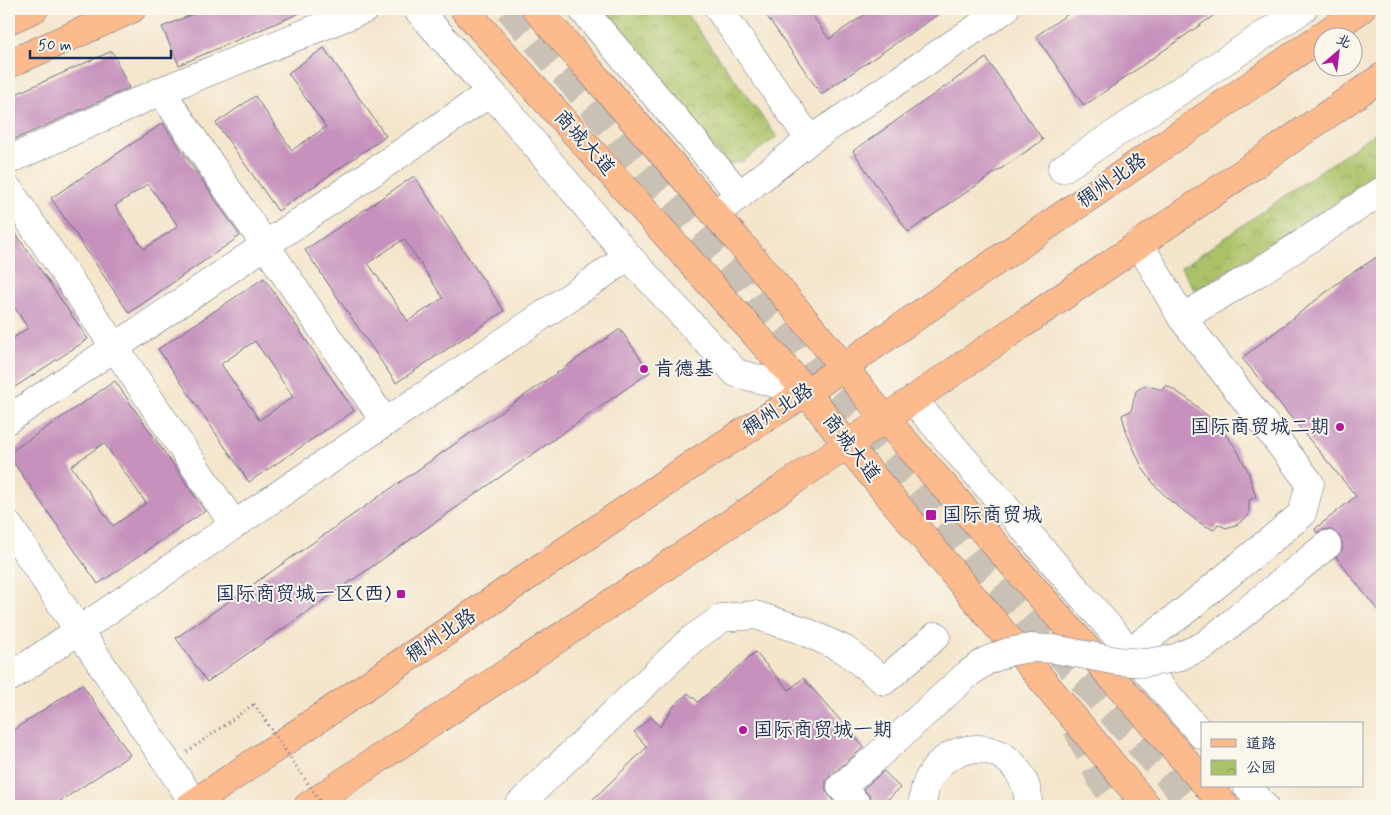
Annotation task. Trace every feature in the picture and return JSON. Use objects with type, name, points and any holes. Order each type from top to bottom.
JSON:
[{"type":"main road","points":[[9,20],[34,9]]},
{"type":"main road","points":[[9,64],[132,9]]},
{"type":"main road","name":"商城大道","points":[[464,9],[807,392],[847,445],[1148,806]]},
{"type":"main road","points":[[536,9],[715,214],[844,366],[886,419],[1201,779]]},
{"type":"main road","name":"稠州北路","points":[[192,805],[693,464],[807,392],[1361,9]]},
{"type":"main road","points":[[308,806],[886,419],[1382,77]]},
{"type":"main road","points":[[1209,788],[1225,806]]},
{"type":"street","points":[[9,160],[161,91],[365,9]]},
{"type":"street","points":[[417,9],[491,92],[628,256],[736,373],[807,392]]},
{"type":"street","points":[[582,9],[740,195]]},
{"type":"street","points":[[719,9],[810,140]]},
{"type":"street","points":[[715,214],[810,140],[1005,9]]},
{"type":"street","points":[[1062,169],[1302,9]]},
{"type":"street","points":[[161,91],[385,422]]},
{"type":"street","points":[[9,419],[491,92]]},
{"type":"street","points":[[9,190],[234,525]]},
{"type":"street","points":[[1182,318],[1259,272],[1382,191]]},
{"type":"street","points":[[1130,652],[1181,614],[1302,514],[1310,483],[1182,318],[1139,243]]},
{"type":"street","points":[[9,678],[628,256]]},
{"type":"street","points":[[913,400],[1201,734]]},
{"type":"street","points":[[9,526],[192,805]]},
{"type":"street","points":[[858,806],[841,787],[968,674],[986,662],[1008,652],[1030,648],[1054,649],[1116,661],[1146,663],[1176,658],[1205,645],[1327,545]]},
{"type":"street","points":[[518,806],[692,640],[722,618],[755,615],[802,630],[845,650],[884,681],[936,636]]},
{"type":"street","points":[[923,806],[925,786],[933,769],[946,757],[963,750],[979,749],[996,753],[1009,761],[1019,772],[1026,785],[1027,806]]},
{"type":"street","points":[[1249,788],[1264,806]]},
{"type":"path","points":[[208,736],[254,704],[324,806]]},
{"type":"green space","points":[[590,9],[683,9],[777,137],[743,161],[728,165]]},
{"type":"green space","points":[[1382,128],[1382,174],[1195,291],[1181,268]]},
{"type":"building","points":[[205,9],[309,9],[179,65],[162,27]]},
{"type":"building","points":[[762,9],[808,9],[829,39],[873,9],[946,9],[821,94]]},
{"type":"building","points":[[1075,9],[1223,9],[1084,106],[1036,36]]},
{"type":"building","points":[[324,48],[386,136],[278,211],[216,123],[255,96],[292,150],[326,127],[288,73]]},
{"type":"building","points":[[112,51],[129,88],[9,142],[9,97]]},
{"type":"building","points":[[986,58],[1043,140],[908,232],[853,151]]},
{"type":"building","points":[[163,123],[240,236],[129,313],[51,198]],"holes":[[[148,184],[178,226],[144,249],[115,206]]]},
{"type":"building","points":[[414,176],[504,311],[396,383],[305,250]],"holes":[[[404,239],[443,298],[408,321],[368,263]]]},
{"type":"building","points":[[9,224],[88,339],[9,391],[9,341],[28,328],[9,299]]},
{"type":"building","name":"国际商贸城二期","points":[[1382,254],[1382,616],[1336,557],[1342,550],[1339,536],[1332,530],[1324,530],[1317,533],[1315,529],[1356,496],[1242,358],[1347,276]]},
{"type":"building","points":[[264,278],[354,411],[249,482],[158,349]],"holes":[[[255,341],[293,397],[259,420],[221,364]]]},
{"type":"building","points":[[620,329],[650,372],[207,682],[176,638]]},
{"type":"building","points":[[115,381],[205,511],[98,584],[9,456],[9,453]],"holes":[[[104,443],[146,503],[113,526],[71,466]]]},
{"type":"building","points":[[1145,385],[1162,390],[1166,385],[1188,399],[1218,425],[1236,448],[1248,471],[1256,497],[1249,500],[1248,516],[1238,524],[1226,528],[1218,524],[1214,530],[1200,523],[1168,499],[1143,469],[1127,434],[1122,415],[1131,411],[1136,391]]},
{"type":"building","name":"国际商贸城一期","points":[[755,652],[789,690],[803,678],[864,747],[826,781],[826,791],[837,806],[586,806],[647,747],[634,732],[651,717],[660,727],[673,707],[688,693],[698,702]]},
{"type":"building","points":[[82,684],[130,755],[53,806],[9,806],[9,733]]},
{"type":"building","points":[[884,771],[900,788],[887,800],[893,806],[873,806],[870,796],[863,789]]},
{"type":"tunnel","points":[[509,9],[1017,606],[1194,806]]},
{"type":"tunnel","points":[[1077,728],[1101,779],[1119,806]]},
{"type":"place","name":"肯德基","points":[[644,369]]},
{"type":"place","name":"国际商贸城二期","points":[[1340,427]]},
{"type":"place","name":"国际商贸城","points":[[931,515]]},
{"type":"place","name":"国际商贸城一区(西)","points":[[401,594]]},
{"type":"place","name":"国际商贸城一期","points":[[743,730]]}]
